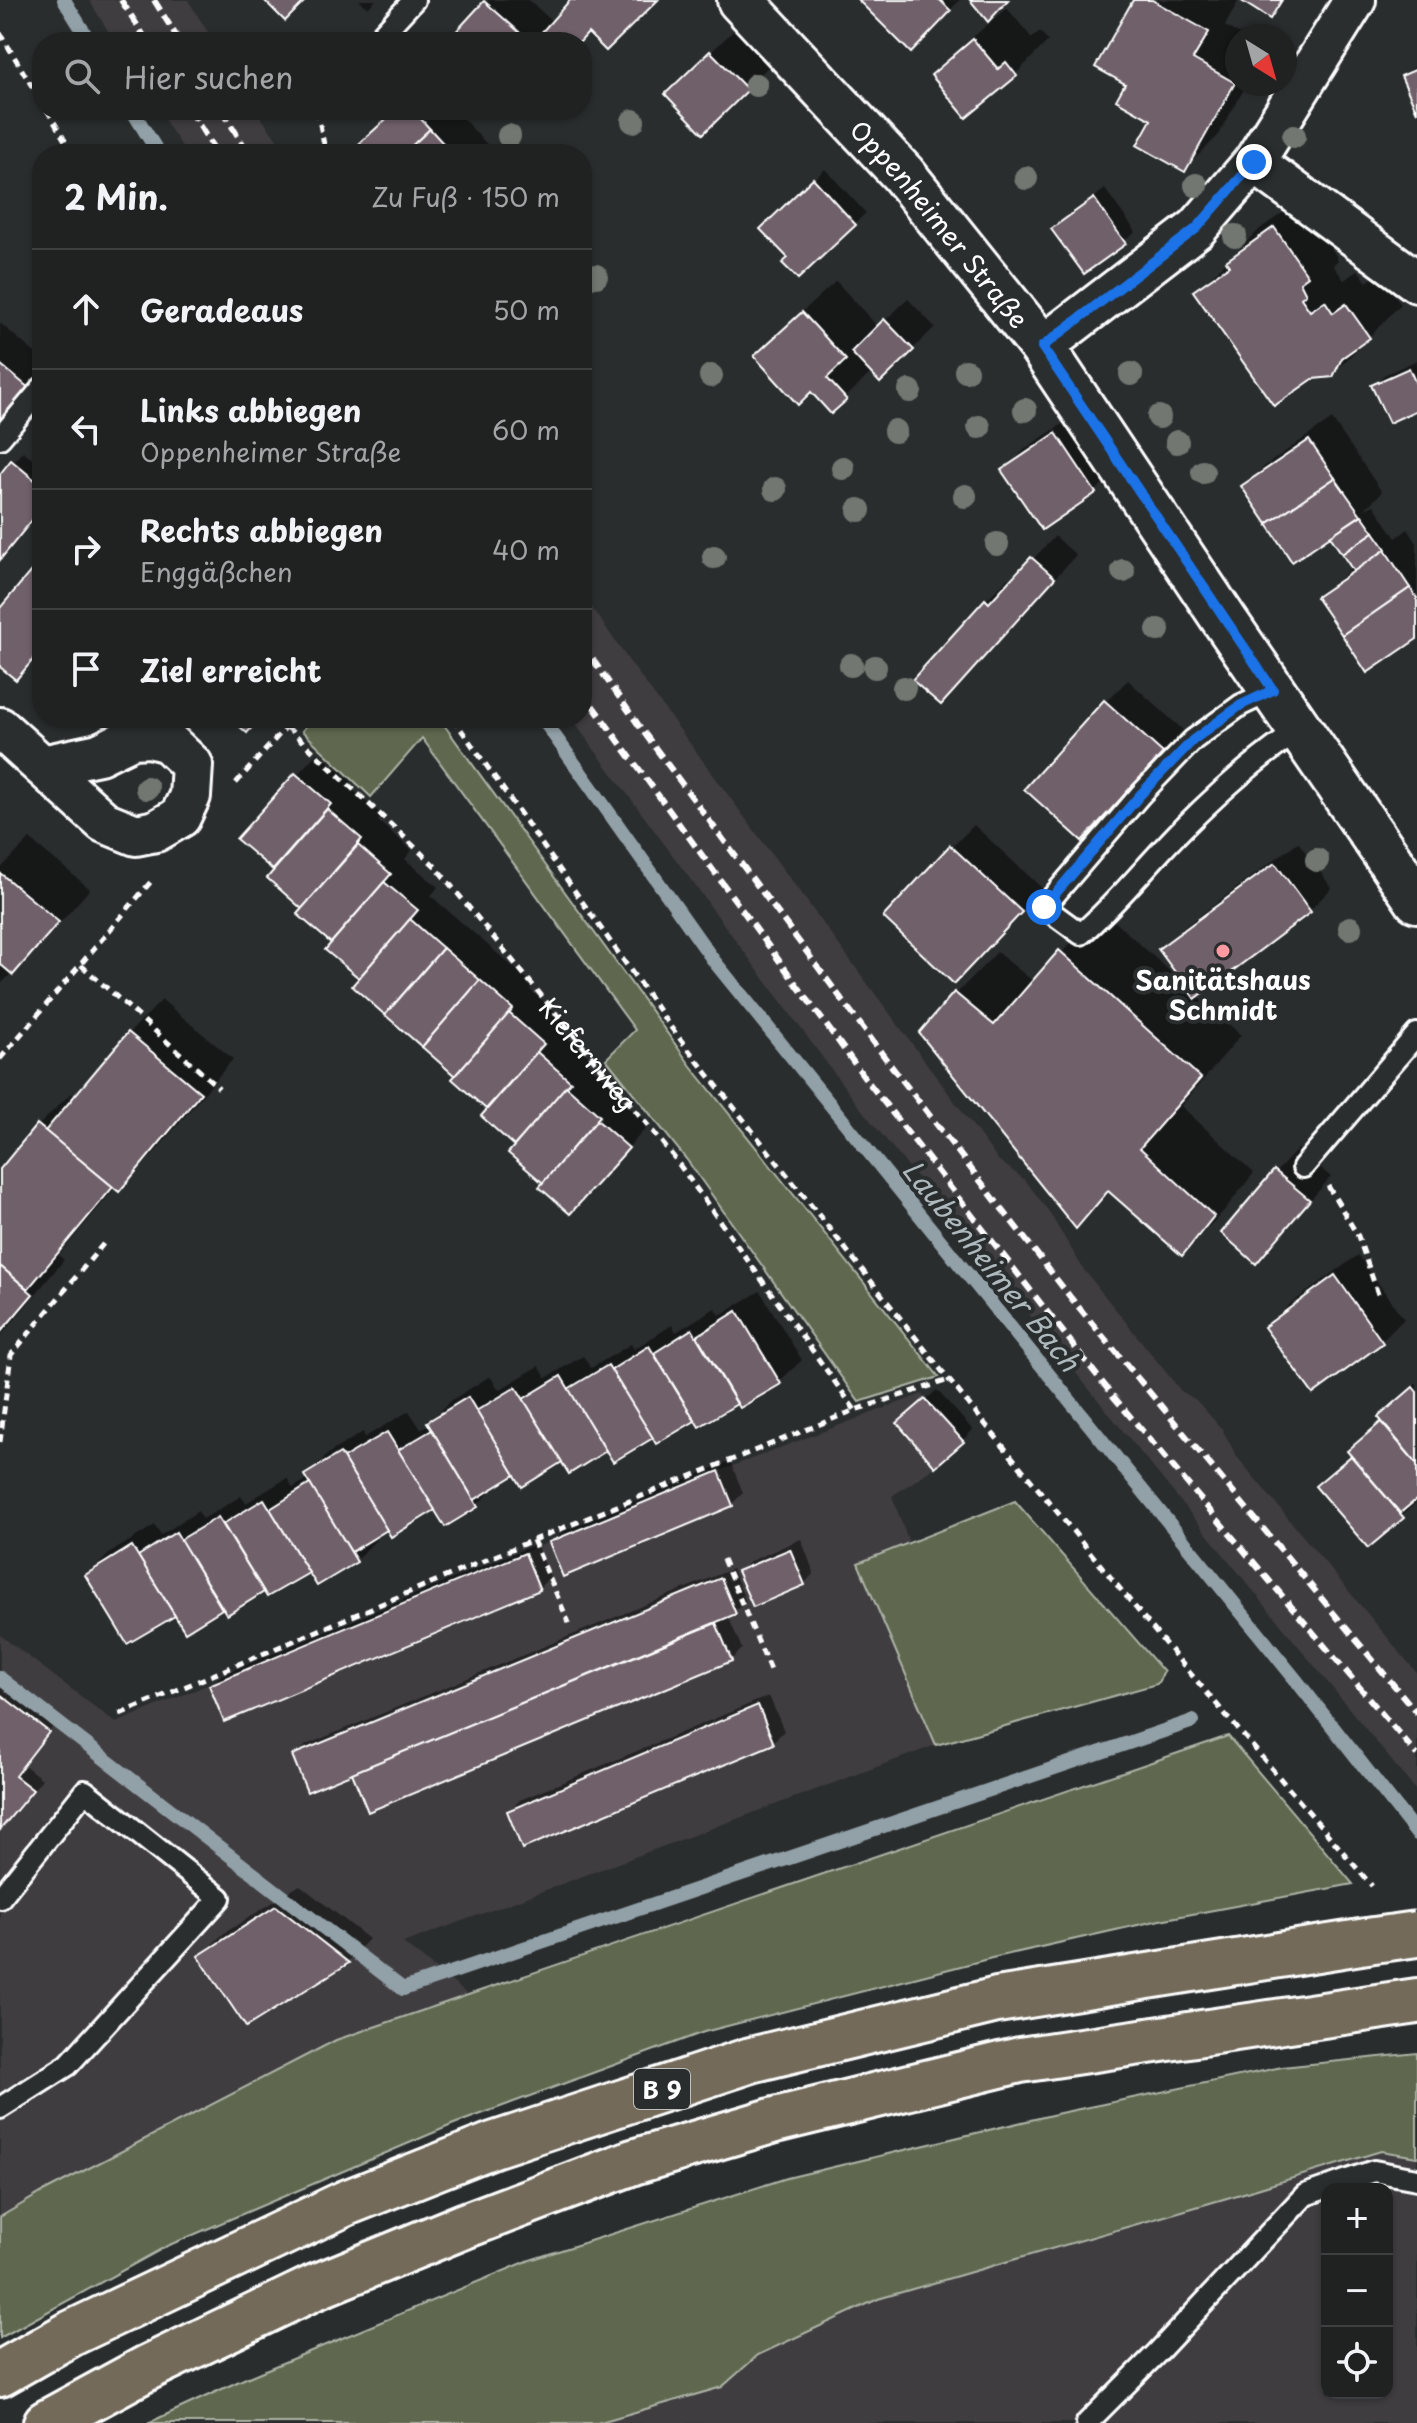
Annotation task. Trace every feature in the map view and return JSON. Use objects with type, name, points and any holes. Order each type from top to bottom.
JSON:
[{"type":"highway","name":"B 9","points":[[0,2374],[72,2333],[346,2203],[493,2145],[751,2060],[997,2000],[1417,1934]]},
{"type":"highway","name":"B 9","points":[[46,2423],[147,2368],[313,2288],[633,2162],[775,2120],[1020,2060],[1417,2001]]},
{"type":"main road","name":"Oppenheimer Straße","points":[[740,0],[903,174],[1042,347],[1417,900]]},
{"type":"street","points":[[1042,347],[1197,228],[1254,162],[1355,0]]},
{"type":"street","points":[[1254,162],[1417,282]]},
{"type":"street","points":[[0,728],[42,766]]},
{"type":"lane","points":[[384,32],[414,0]]},
{"type":"lane","points":[[0,438],[32,400]]},
{"type":"lane","points":[[1273,690],[1241,705],[1193,740],[1140,795],[1044,907],[1081,934],[1100,918],[1184,827],[1240,775],[1301,729]]},
{"type":"lane","points":[[1307,1163],[1417,1034]]},
{"type":"lane","points":[[0,1898],[85,1791],[220,1898],[68,2065],[0,2108]]},
{"type":"lane","points":[[1087,2423],[1305,2195],[1374,2171],[1417,2179]]},
{"type":"path","points":[[0,33],[32,86]]},
{"type":"path","points":[[53,120],[67,144]]},
{"type":"path","points":[[319,120],[324,144]]},
{"type":"path","points":[[226,794],[286,728]]},
{"type":"path","name":"Kiefernweg","points":[[288,728],[435,866],[673,1156],[855,1410]]},
{"type":"path","points":[[460,728],[669,1025],[949,1380],[1167,1646],[1372,1886]]},
{"type":"path","points":[[0,1059],[157,873]]},
{"type":"path","points":[[81,965],[219,1088]]},
{"type":"path","points":[[1307,1163],[1358,1236],[1380,1300]]},
{"type":"path","points":[[0,1442],[11,1355],[104,1243]]},
{"type":"path","points":[[120,1714],[533,1540],[855,1410],[949,1380]]},
{"type":"path","points":[[533,1540],[569,1623]]},
{"type":"path","points":[[723,1559],[771,1672]]},
{"type":"shaded area","points":[[89,0],[188,0],[208,32],[109,32]]},
{"type":"shaded area","points":[[165,120],[263,120],[280,144],[180,144]]},
{"type":"shaded area","points":[[592,607],[998,1160],[1025,1180],[1047,1209],[1084,1270],[1181,1391],[1196,1400],[1222,1429],[1237,1457],[1417,1673],[1417,1792],[857,1104],[578,728],[592,728]]},
{"type":"shaded area","points":[[922,1394],[964,1442],[935,1467],[892,1496],[909,1543],[858,1563],[936,1745],[403,1943],[467,1994],[336,2040],[0,2217],[0,1635],[116,1723],[719,1471]]},
{"type":"shaded area","points":[[1381,2151],[1417,2157],[1417,2423],[597,2423],[722,2387],[758,2355],[878,2299]]},
{"type":"green space","points":[[305,728],[446,728],[691,1066],[939,1377],[859,1402],[687,1160],[606,1059],[635,1030],[422,738],[371,797],[302,731]]},
{"type":"green space","points":[[1015,1501],[1164,1672],[1157,1684],[936,1745],[858,1563]]},
{"type":"green space","points":[[1228,1736],[1353,1884],[1160,1920],[992,1958],[704,2032],[454,2124],[167,2246],[0,2338],[0,2217],[336,2040]]},
{"type":"green space","points":[[1417,2053],[1417,2157],[1381,2151],[878,2299],[758,2355],[722,2387],[597,2423],[148,2423],[246,2378],[530,2260],[787,2178],[1060,2113],[1282,2067]]},
{"type":"building","points":[[264,0],[306,0],[285,21]]},
{"type":"building","points":[[570,0],[658,0],[606,51],[592,37],[592,32],[542,32]]},
{"type":"building","points":[[858,0],[940,0],[951,11],[911,53]]},
{"type":"building","points":[[970,0],[1008,0],[988,22]]},
{"type":"building","points":[[1133,0],[1152,0],[1209,32],[1193,59],[1225,77],[1225,96],[1228,96],[1185,172],[1137,145],[1151,120],[1116,100],[1125,84],[1095,67]]},
{"type":"building","points":[[1240,0],[1282,0],[1270,19]]},
{"type":"building","points":[[484,1],[519,32],[456,32]]},
{"type":"building","points":[[973,39],[998,69],[1006,62],[1017,76],[966,118],[931,75]]},
{"type":"building","points":[[710,51],[748,90],[703,134],[665,94]]},
{"type":"building","points":[[1417,69],[1417,112],[1401,76]]},
{"type":"building","points":[[385,120],[422,120],[430,129],[414,144],[359,144]]},
{"type":"building","points":[[430,129],[444,144],[414,144]]},
{"type":"building","points":[[813,178],[856,225],[798,279],[782,263],[788,258],[760,229]]},
{"type":"building","points":[[1094,198],[1126,244],[1084,274],[1051,229]]},
{"type":"building","points":[[1274,227],[1308,276],[1300,282],[1306,294],[1301,298],[1310,311],[1325,301],[1333,313],[1346,304],[1370,338],[1342,358],[1333,377],[1313,379],[1274,406],[1193,291],[1229,266],[1226,261]]},
{"type":"building","points":[[802,312],[846,360],[827,378],[847,400],[831,414],[811,392],[798,405],[754,356]]},
{"type":"building","points":[[884,319],[914,350],[880,383],[851,352]]},
{"type":"building","points":[[0,364],[30,389],[0,424]]},
{"type":"building","points":[[1409,368],[1417,386],[1417,410],[1389,423],[1371,385]]},
{"type":"building","points":[[1056,433],[1096,493],[1042,530],[1001,470]]},
{"type":"building","points":[[1309,440],[1335,478],[1267,524],[1241,486]]},
{"type":"building","points":[[11,460],[32,478],[32,520],[0,560],[0,474]]},
{"type":"building","points":[[1335,478],[1361,515],[1292,562],[1267,524]]},
{"type":"building","points":[[1362,515],[1374,532],[1342,554],[1330,536]]},
{"type":"building","points":[[1374,532],[1386,549],[1354,572],[1342,554]]},
{"type":"building","points":[[1385,550],[1410,588],[1342,635],[1316,597]]},
{"type":"building","points":[[1031,557],[1055,578],[941,705],[912,680],[985,599],[989,603]]},
{"type":"building","points":[[32,570],[32,661],[16,680],[0,667],[0,608]]},
{"type":"building","points":[[1410,588],[1417,598],[1417,639],[1367,673],[1342,635]]},
{"type":"building","points":[[1104,700],[1163,753],[1082,841],[1024,789]]},
{"type":"building","points":[[295,773],[331,804],[273,870],[236,839]]},
{"type":"building","points":[[327,809],[362,839],[302,909],[267,878]]},
{"type":"building","points":[[358,845],[391,874],[331,943],[297,914]]},
{"type":"building","points":[[950,845],[1022,912],[954,984],[883,917]]},
{"type":"building","points":[[1275,863],[1311,912],[1195,999],[1158,949]]},
{"type":"building","points":[[0,873],[59,922],[13,975],[0,964]]},
{"type":"building","points":[[384,882],[418,910],[359,978],[325,950]]},
{"type":"building","points":[[410,919],[443,948],[385,1015],[352,986]]},
{"type":"building","points":[[443,948],[480,980],[422,1047],[385,1015]]},
{"type":"building","points":[[1059,950],[1201,1078],[1140,1148],[1214,1216],[1182,1256],[1108,1191],[1076,1229],[919,1033],[954,992],[994,1025]]},
{"type":"building","points":[[480,980],[513,1009],[455,1076],[422,1047]]},
{"type":"building","points":[[509,1013],[544,1044],[486,1109],[452,1079]]},
{"type":"building","points":[[128,1032],[201,1093],[119,1192],[45,1131]]},
{"type":"building","points":[[537,1052],[571,1082],[514,1146],[481,1116]]},
{"type":"building","points":[[566,1086],[600,1116],[543,1183],[508,1153]]},
{"type":"building","points":[[597,1120],[629,1148],[570,1214],[539,1187]]},
{"type":"building","points":[[37,1124],[113,1187],[28,1289],[0,1266],[0,1169]]},
{"type":"building","points":[[1274,1170],[1310,1200],[1256,1264],[1221,1233]]},
{"type":"building","points":[[0,1266],[33,1294],[0,1333]]},
{"type":"building","points":[[1335,1275],[1383,1343],[1313,1394],[1264,1327]]},
{"type":"building","points":[[737,1311],[781,1384],[740,1408],[697,1336]]},
{"type":"building","points":[[692,1329],[737,1404],[699,1427],[654,1353]]},
{"type":"building","points":[[649,1346],[695,1421],[656,1444],[611,1370]]},
{"type":"building","points":[[608,1365],[653,1438],[613,1462],[568,1389]]},
{"type":"building","points":[[561,1376],[606,1451],[569,1474],[523,1399]]},
{"type":"building","points":[[516,1387],[562,1462],[522,1487],[476,1411]]},
{"type":"building","points":[[1413,1387],[1417,1392],[1417,1464],[1378,1417]]},
{"type":"building","points":[[468,1397],[515,1475],[474,1500],[427,1422]]},
{"type":"building","points":[[925,1399],[964,1442],[935,1467],[897,1423]]},
{"type":"building","points":[[1381,1422],[1417,1464],[1417,1499],[1400,1513],[1347,1451]]},
{"type":"building","points":[[432,1430],[478,1507],[445,1527],[398,1450]]},
{"type":"building","points":[[387,1432],[435,1510],[391,1537],[343,1458]]},
{"type":"building","points":[[340,1453],[387,1530],[351,1552],[304,1475]]},
{"type":"building","points":[[1351,1456],[1404,1518],[1368,1548],[1315,1486]]},
{"type":"building","points":[[719,1471],[733,1506],[563,1577],[549,1542]]},
{"type":"building","points":[[310,1484],[357,1562],[317,1586],[270,1509]]},
{"type":"building","points":[[264,1499],[309,1573],[267,1597],[223,1524]]},
{"type":"building","points":[[218,1517],[264,1592],[227,1615],[180,1540]]},
{"type":"building","points":[[176,1532],[222,1609],[185,1632],[138,1556]]},
{"type":"building","points":[[132,1546],[175,1616],[127,1644],[85,1575]]},
{"type":"building","points":[[790,1549],[805,1585],[753,1607],[737,1571]]},
{"type":"building","points":[[525,1553],[540,1590],[224,1722],[209,1685]]},
{"type":"building","points":[[721,1578],[736,1614],[307,1792],[292,1755]]},
{"type":"building","points":[[716,1623],[732,1661],[368,1812],[352,1773]]},
{"type":"building","points":[[0,1694],[49,1732],[15,1776],[33,1790],[0,1830]]},
{"type":"building","points":[[758,1705],[774,1744],[522,1849],[507,1811]]},
{"type":"building","points":[[276,1906],[349,1963],[246,2027],[198,1956]]},
{"type":"waterway","name":"Laubenheimer Bach","points":[[64,0],[84,32]]},
{"type":"waterway","name":"Laubenheimer Bach","points":[[138,120],[153,144]]},
{"type":"waterway","name":"Laubenheimer Bach","points":[[549,728],[714,961],[1417,1834]]},
{"type":"waterway","points":[[0,1678],[403,1989],[1193,1721]]},
{"type":"railway","points":[[121,0],[142,32]]},
{"type":"railway","points":[[154,0],[174,32]]},
{"type":"railway","points":[[196,120],[211,144]]},
{"type":"railway","points":[[228,120],[243,144]]},
{"type":"railway","points":[[592,658],[889,1063],[1071,1298],[1417,1713]]},
{"type":"railway","points":[[592,705],[865,1078],[1113,1396],[1417,1755]]},
{"type":"place","name":"Sanitätshaus Schmidt","points":[[1223,951]]},
{"type":"route","points":[[1044,907],[1140,795],[1193,740],[1241,705],[1273,690],[1042,347],[1197,228],[1254,162]]}]
